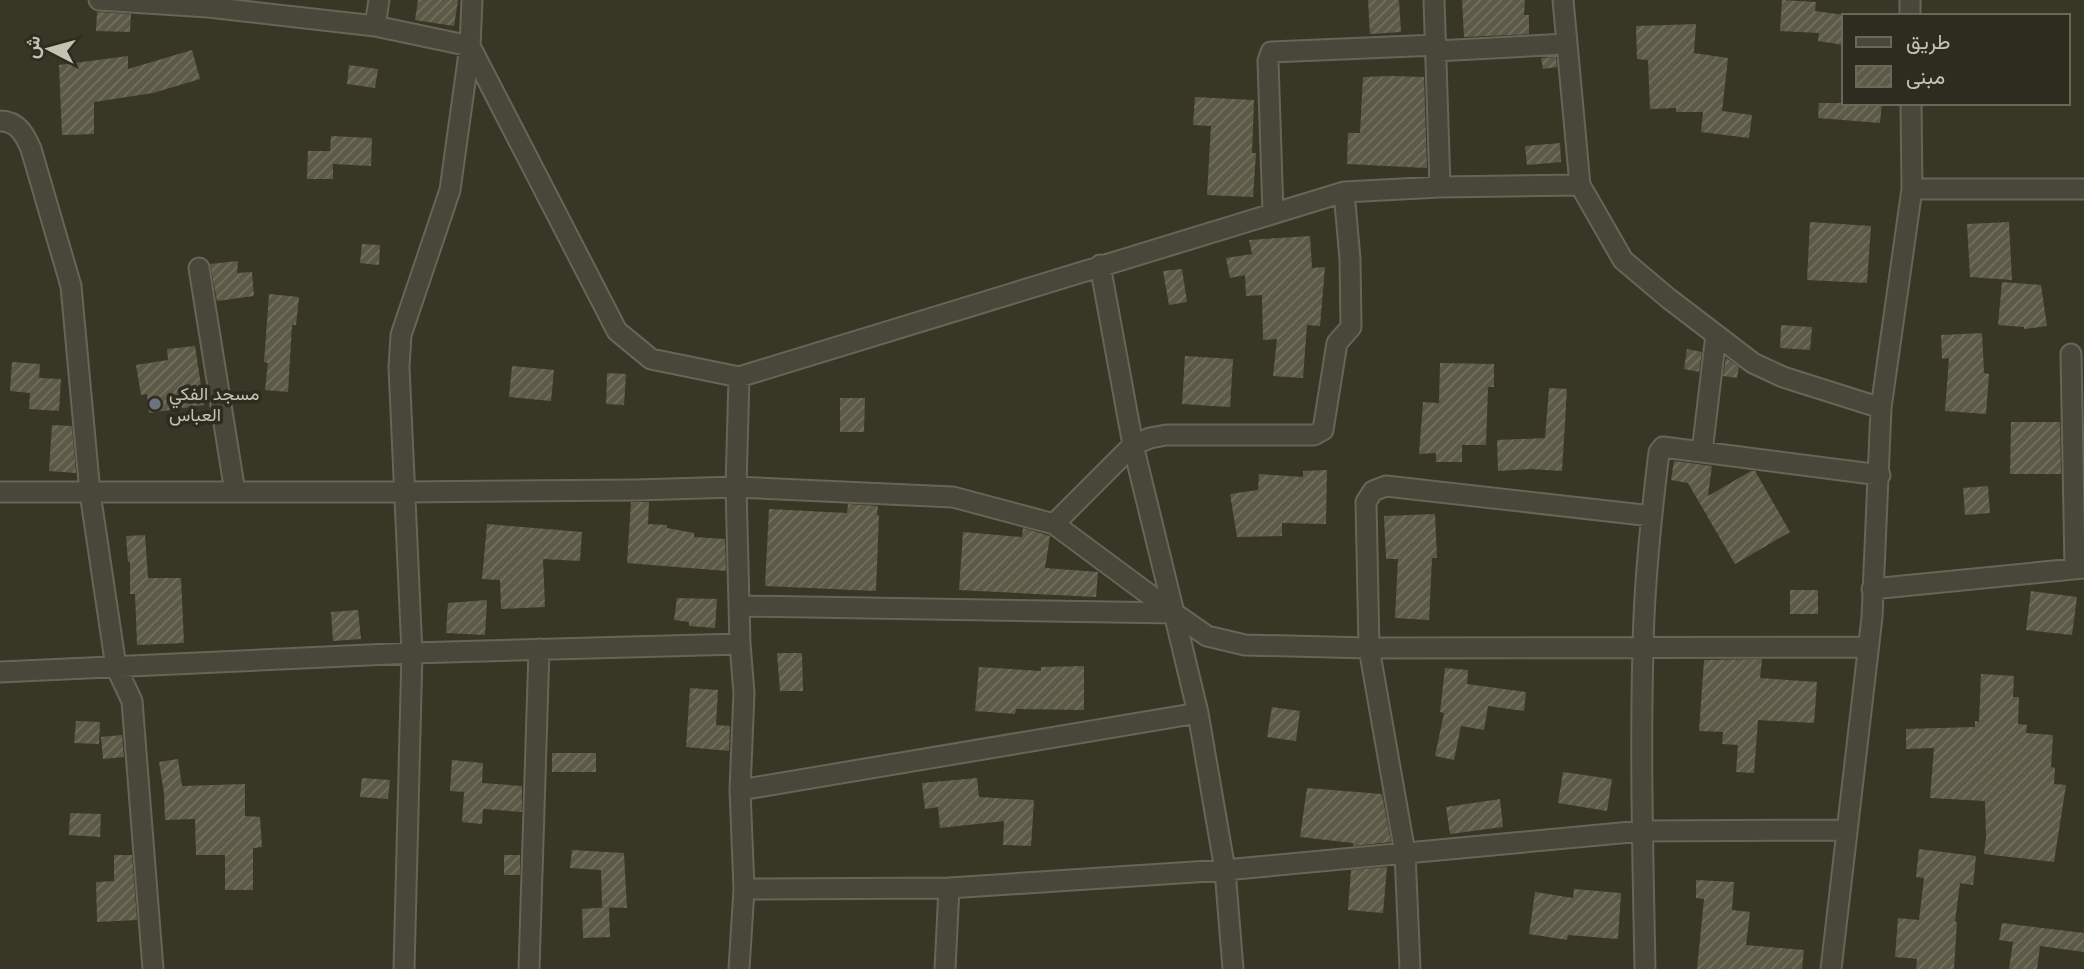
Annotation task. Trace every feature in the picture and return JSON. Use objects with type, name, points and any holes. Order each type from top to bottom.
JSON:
[{"type":"street","points":[[99,0],[208,7],[375,26],[470,46]]},
{"type":"street","points":[[375,26],[379,0]]},
{"type":"street","points":[[404,969],[412,653],[399,367],[401,335],[450,190],[470,46],[472,0]]},
{"type":"street","points":[[1434,0],[1440,187]]},
{"type":"street","points":[[1563,0],[1580,185],[1623,260],[1754,363],[1783,377],[1881,408]]},
{"type":"street","points":[[1273,213],[1268,61],[1271,52],[1566,44]]},
{"type":"street","points":[[470,46],[617,331],[651,359],[739,377],[917,325],[1100,265],[1344,192],[1440,187],[1580,185]]},
{"type":"street","points":[[1831,969],[1872,617],[1881,408],[1912,189],[1911,105]]},
{"type":"street","points":[[0,121],[8,121],[24,132],[71,286],[90,493],[116,667],[132,701],[153,969]]},
{"type":"street","points":[[1912,189],[2084,189]]},
{"type":"street","points":[[1054,524],[1133,445],[1150,438],[1166,435],[1314,435],[1324,430],[1337,343],[1351,327],[1350,259],[1344,192]]},
{"type":"street","points":[[1100,265],[1133,445],[1198,713],[1225,870],[1233,969]]},
{"type":"street","points":[[199,268],[234,492]]},
{"type":"street","points":[[1702,452],[1716,335]]},
{"type":"street","points":[[1872,589],[2079,568],[2071,354]]},
{"type":"street","points":[[739,377],[736,487],[740,644],[744,692],[740,789],[744,889],[739,969]]},
{"type":"street","points":[[1645,969],[1642,831],[1643,647],[1659,452],[1663,447],[1880,475]]},
{"type":"street","points":[[1410,969],[1405,853],[1369,648],[1366,502],[1373,491],[1385,486],[1652,516]]},
{"type":"street","points":[[0,492],[405,492],[736,487],[953,497],[1054,524],[1207,636],[1245,645],[1369,648],[1868,647]]},
{"type":"street","points":[[739,606],[1174,613]]},
{"type":"street","points":[[0,672],[412,653],[740,644]]},
{"type":"street","points":[[530,969],[539,649]]},
{"type":"street","points":[[740,789],[1198,713]]},
{"type":"street","points":[[744,889],[949,888],[1225,870],[1642,831],[1847,830]]},
{"type":"street","points":[[945,969],[949,888]]},
{"type":"building","points":[[418,0],[458,0],[454,26],[415,20]]},
{"type":"building","points":[[1368,0],[1399,0],[1401,32],[1370,34]]},
{"type":"building","points":[[1462,0],[1525,0],[1524,15],[1529,15],[1529,34],[1464,37]]},
{"type":"building","points":[[1782,0],[1816,2],[1815,11],[1842,15],[1842,45],[1818,41],[1819,33],[1780,31]]},
{"type":"building","points":[[97,12],[131,14],[130,32],[96,31]]},
{"type":"building","points":[[1696,24],[1694,53],[1728,58],[1722,111],[1752,115],[1749,138],[1701,132],[1703,112],[1676,112],[1676,108],[1650,109],[1648,60],[1637,59],[1636,26]]},
{"type":"building","points":[[192,50],[200,79],[153,93],[94,102],[94,134],[62,135],[59,65],[128,56],[128,69]]},
{"type":"building","points":[[1556,57],[1557,67],[1543,69],[1541,58]]},
{"type":"building","points":[[349,65],[378,69],[375,88],[347,84]]},
{"type":"building","points":[[1363,77],[1424,77],[1427,168],[1347,164],[1348,133],[1360,133]]},
{"type":"building","points":[[1195,97],[1254,100],[1252,153],[1256,153],[1253,197],[1207,195],[1211,126],[1193,125]]},
{"type":"building","points":[[1819,103],[1882,105],[1880,123],[1818,118]]},
{"type":"building","points":[[331,136],[372,138],[371,166],[333,164],[333,179],[307,179],[308,151],[330,151]]},
{"type":"building","points":[[1560,143],[1561,162],[1527,165],[1525,146]]},
{"type":"building","points":[[1810,222],[1871,226],[1867,283],[1807,280]]},
{"type":"building","points":[[2009,222],[2012,280],[1970,277],[1967,224]]},
{"type":"building","points":[[1310,236],[1312,268],[1325,267],[1320,326],[1307,325],[1303,378],[1273,376],[1277,339],[1263,340],[1262,295],[1246,296],[1245,275],[1230,278],[1226,258],[1252,254],[1249,240]]},
{"type":"building","points":[[362,244],[380,245],[379,265],[360,263]]},
{"type":"building","points":[[238,261],[237,273],[252,272],[254,296],[217,301],[210,264]]},
{"type":"building","points":[[1182,269],[1187,302],[1169,305],[1163,271]]},
{"type":"building","points":[[2002,282],[2041,285],[2047,326],[2024,329],[1998,325]]},
{"type":"building","points":[[269,294],[299,297],[296,325],[292,325],[288,392],[265,390],[268,363],[264,362]]},
{"type":"building","points":[[1781,325],[1812,327],[1810,350],[1780,348]]},
{"type":"building","points":[[1982,333],[1984,373],[1989,374],[1986,414],[1945,411],[1949,358],[1942,359],[1941,335]]},
{"type":"building","points":[[195,346],[204,405],[149,413],[147,394],[141,395],[136,365],[168,360],[167,349]]},
{"type":"building","points":[[1687,349],[1702,352],[1699,372],[1684,369]]},
{"type":"building","points":[[1185,356],[1233,359],[1230,407],[1182,404]]},
{"type":"building","points":[[1726,358],[1739,367],[1737,378],[1723,376]]},
{"type":"building","points":[[12,362],[40,364],[39,378],[61,379],[59,411],[29,409],[30,393],[10,391]]},
{"type":"building","points":[[1440,363],[1494,364],[1494,387],[1488,387],[1486,445],[1462,445],[1462,462],[1436,462],[1436,453],[1419,454],[1423,402],[1439,403]]},
{"type":"building","points":[[512,366],[554,370],[551,401],[509,397]]},
{"type":"building","points":[[607,373],[626,374],[624,405],[606,404]]},
{"type":"building","points":[[1549,388],[1567,389],[1562,471],[1498,471],[1497,440],[1545,438]]},
{"type":"building","points":[[840,398],[865,398],[864,432],[840,432]]},
{"type":"building","points":[[2011,422],[2060,422],[2061,474],[2010,474]]},
{"type":"building","points":[[52,425],[72,426],[76,473],[49,471]]},
{"type":"building","points":[[1674,461],[1712,466],[1708,496],[1755,471],[1790,532],[1735,564],[1688,483],[1671,480]]},
{"type":"building","points":[[1327,470],[1326,524],[1282,523],[1282,536],[1237,537],[1230,494],[1258,490],[1259,474],[1303,477],[1303,471]]},
{"type":"building","points":[[1988,486],[1990,513],[1965,515],[1963,488]]},
{"type":"building","points":[[631,502],[649,502],[648,524],[667,525],[667,528],[694,533],[694,537],[725,539],[726,571],[627,563]]},
{"type":"building","points":[[848,504],[878,506],[876,591],[765,586],[769,509],[847,513]]},
{"type":"building","points":[[1435,514],[1437,558],[1432,558],[1429,620],[1395,618],[1398,559],[1386,559],[1384,516]]},
{"type":"building","points":[[487,524],[582,532],[580,561],[543,559],[545,607],[501,609],[500,580],[482,579]]},
{"type":"building","points":[[1023,528],[1050,536],[1045,568],[1098,572],[1096,597],[959,590],[963,532],[1022,537]]},
{"type":"building","points":[[145,535],[148,578],[181,578],[184,643],[137,645],[135,594],[130,594],[130,562],[126,536]]},
{"type":"building","points":[[1790,590],[1818,590],[1818,614],[1790,614]]},
{"type":"building","points":[[2031,591],[2077,597],[2072,635],[2026,630]]},
{"type":"building","points":[[677,598],[717,599],[715,628],[689,626],[689,622],[674,620]]},
{"type":"building","points":[[487,600],[485,635],[446,633],[448,603]]},
{"type":"building","points":[[358,610],[361,639],[333,641],[331,612]]},
{"type":"building","points":[[777,653],[802,653],[803,691],[780,691]]},
{"type":"building","points":[[1762,659],[1760,678],[1817,682],[1814,723],[1758,720],[1754,773],[1736,772],[1738,745],[1722,744],[1723,732],[1699,731],[1704,660]]},
{"type":"building","points":[[1084,666],[1084,710],[1016,709],[1015,714],[975,711],[979,667],[1041,671],[1041,667]]},
{"type":"building","points":[[1445,668],[1468,670],[1467,684],[1526,692],[1524,711],[1488,706],[1484,730],[1461,726],[1454,760],[1435,756],[1444,713],[1440,712]]},
{"type":"building","points":[[1981,674],[2014,676],[2013,697],[2019,697],[2018,724],[2027,725],[2026,733],[2053,735],[2051,767],[2055,768],[2054,784],[2066,785],[2054,862],[1984,854],[1985,801],[1930,798],[1934,748],[1906,749],[1906,729],[1975,727],[1975,721],[1979,722]]},
{"type":"building","points":[[690,688],[718,690],[716,725],[730,726],[729,751],[686,747]]},
{"type":"building","points":[[1272,707],[1300,711],[1296,741],[1267,737]]},
{"type":"building","points":[[76,721],[100,722],[99,744],[74,743]]},
{"type":"building","points":[[122,735],[124,757],[103,759],[101,737]]},
{"type":"building","points":[[552,753],[596,753],[596,772],[552,772]]},
{"type":"building","points":[[178,759],[182,786],[245,784],[245,816],[260,817],[262,847],[253,848],[253,890],[225,890],[225,855],[196,855],[195,819],[165,820],[159,762]]},
{"type":"building","points":[[452,760],[483,763],[482,783],[522,786],[522,812],[483,809],[482,824],[462,822],[464,792],[450,791]]},
{"type":"building","points":[[1563,772],[1612,779],[1607,811],[1558,803]]},
{"type":"building","points":[[362,778],[390,780],[388,799],[360,797]]},
{"type":"building","points":[[977,778],[979,797],[1034,800],[1031,846],[1003,845],[1004,821],[940,828],[938,807],[925,809],[922,783]]},
{"type":"building","points":[[1307,788],[1382,794],[1391,842],[1353,846],[1353,843],[1300,837]]},
{"type":"building","points":[[1500,799],[1503,827],[1450,834],[1446,807]]},
{"type":"building","points":[[70,813],[101,814],[100,837],[69,835]]},
{"type":"building","points":[[1919,849],[1976,856],[1973,885],[1960,883],[1955,922],[1954,969],[1916,969],[1917,959],[1895,957],[1898,918],[1919,920],[1924,878],[1916,877]]},
{"type":"building","points":[[572,850],[624,853],[627,908],[602,907],[601,870],[570,868]]},
{"type":"building","points":[[114,855],[132,855],[137,920],[97,922],[96,882],[114,881]]},
{"type":"building","points":[[504,855],[520,855],[520,875],[504,875]]},
{"type":"building","points":[[1387,867],[1383,913],[1348,910],[1351,870]]},
{"type":"building","points":[[1696,880],[1734,882],[1732,910],[1750,912],[1746,945],[1804,950],[1802,969],[1697,969],[1704,899],[1696,898]]},
{"type":"building","points":[[1574,889],[1621,893],[1618,939],[1568,935],[1567,940],[1529,934],[1535,892],[1573,898]]},
{"type":"building","points":[[609,907],[610,937],[583,938],[582,909]]},
{"type":"building","points":[[2002,923],[2084,933],[2084,952],[2040,946],[2037,969],[2009,969],[2013,942],[1999,940]]},
{"type":"place","name":"مسجد الفكي العباس","points":[[155,404]]}]
